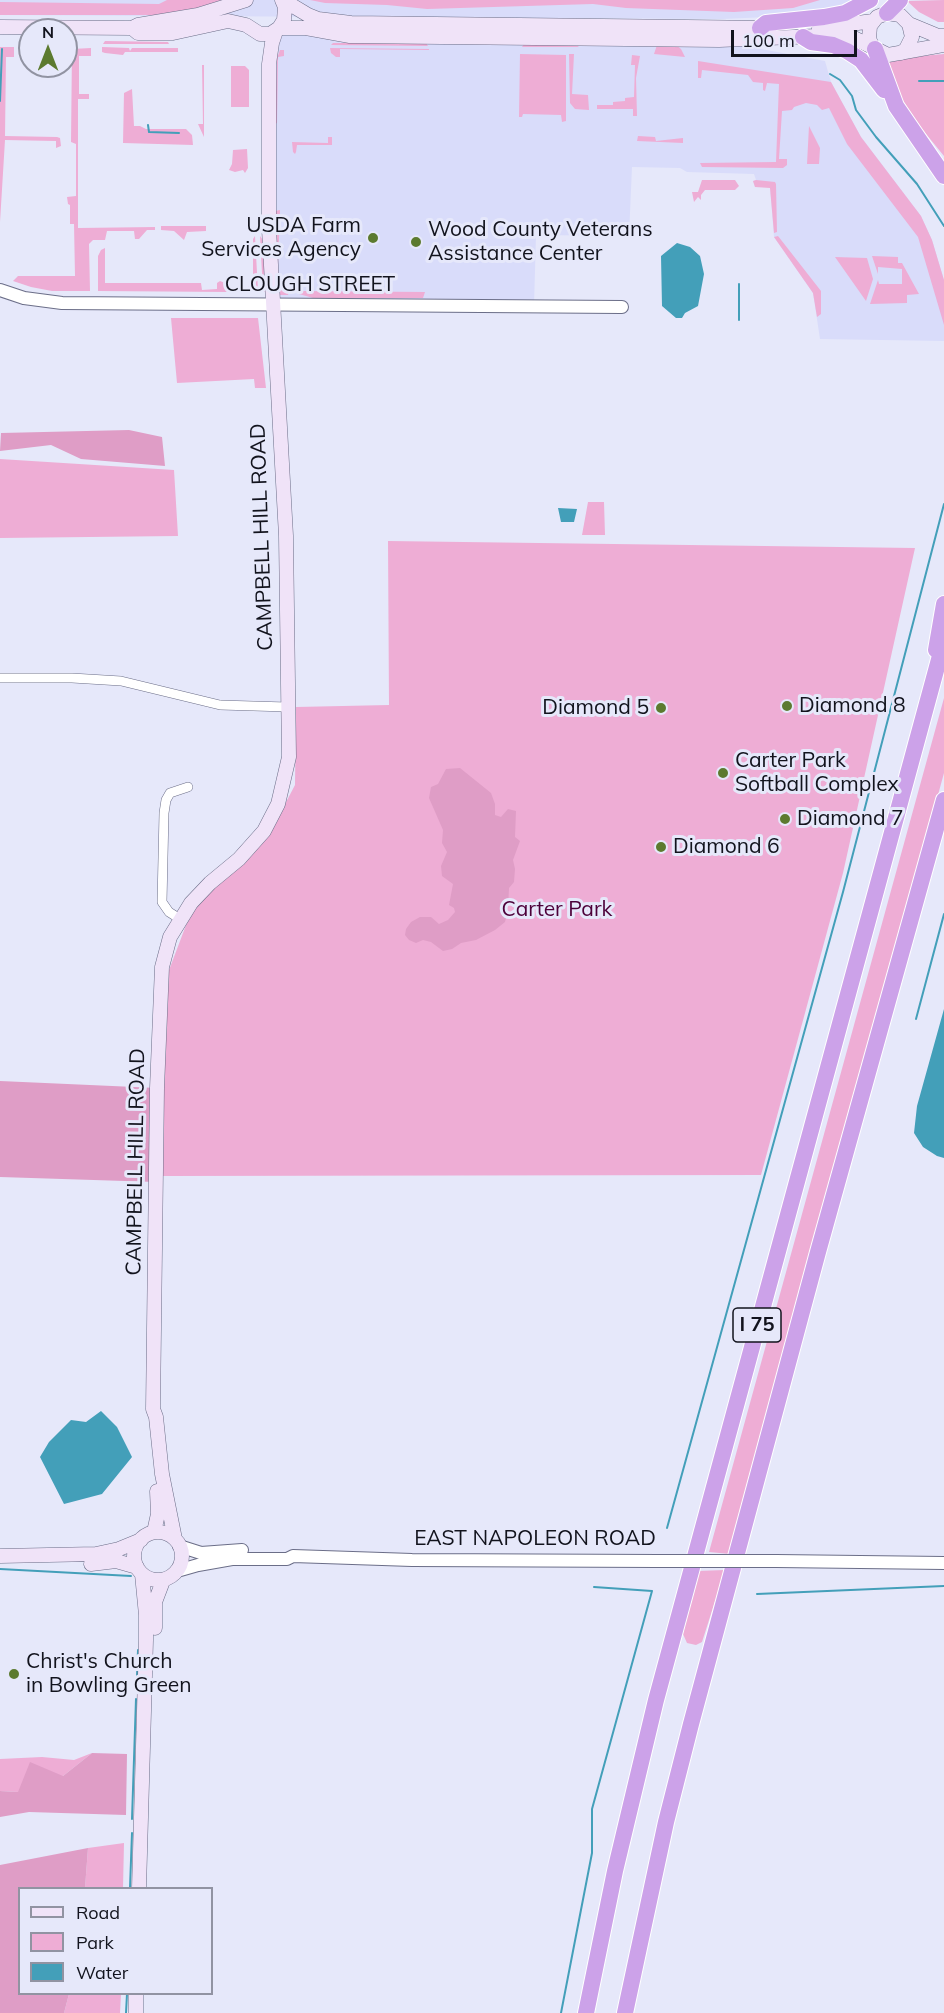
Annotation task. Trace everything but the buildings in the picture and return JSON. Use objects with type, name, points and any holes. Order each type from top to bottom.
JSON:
[{"type":"highway","points":[[760,28],[766,23],[845,13],[870,0]]},
{"type":"highway","points":[[880,17],[900,0]]},
{"type":"highway","points":[[803,37],[811,42],[833,45],[854,55],[896,106],[944,176]]},
{"type":"highway","points":[[874,48],[896,106]]},
{"type":"highway","points":[[927,702],[944,604]]},
{"type":"highway","name":"I 75","points":[[586,2013],[615,1871],[659,1689],[944,641]]},
{"type":"highway","name":"I 75","points":[[625,2013],[654,1876],[691,1724],[944,800]]},
{"type":"main road","points":[[0,27],[132,28],[198,15],[247,0]]},
{"type":"main road","name":"CAMPBELL HILL ROAD","points":[[247,0],[246,15],[261,53],[265,111],[268,115]]},
{"type":"main road","points":[[283,0],[308,15],[351,23],[760,28],[826,27],[900,15],[909,24],[938,36],[944,36]]},
{"type":"main road","name":"CAMPBELL HILL ROAD","points":[[177,1543],[162,1474],[156,1417],[153,1410],[160,986],[166,948],[180,919],[196,897],[253,846],[273,816],[283,787],[289,756],[286,536],[269,229],[268,115],[270,111],[269,56],[285,15],[283,0]]},
{"type":"main road","points":[[874,48],[869,33],[880,17]]},
{"type":"main road","points":[[132,28],[138,33],[173,33],[228,21],[240,23],[266,34],[278,29],[306,28],[350,36],[708,39],[842,35],[854,38],[888,55],[944,45]]},
{"type":"main road","points":[[901,53],[910,43],[909,24]]},
{"type":"main road","name":"CAMPBELL HILL ROAD","points":[[153,1410],[149,1416],[149,1424],[158,1507],[154,1532]]},
{"type":"main road","points":[[0,1556],[96,1554],[119,1549],[154,1532],[164,1533],[177,1543],[182,1556],[177,1571],[163,1581],[155,1602],[153,1651],[146,1670]]},
{"type":"main road","points":[[139,1887],[146,1615],[140,1570],[135,1553],[141,1540]]},
{"type":"main road","points":[[37,1556],[42,1560],[61,1563],[84,1564],[116,1561],[140,1570],[151,1580],[163,1581]]},
{"type":"main road","points":[[136,1995],[136,2013]]},
{"type":"street","name":"CLOUGH STREET","points":[[0,290],[24,298],[62,303],[622,307]]},
{"type":"street","points":[[0,678],[121,681],[220,705],[287,707]]},
{"type":"street","points":[[180,919],[169,912],[162,902],[164,813],[165,800],[170,792],[188,788]]},
{"type":"street","name":"EAST NAPOLEON ROAD","points":[[177,1543],[201,1553],[256,1550],[287,1553],[293,1556],[412,1560],[944,1563]]},
{"type":"street","name":"EAST NAPOLEON ROAD","points":[[177,1571],[232,1559],[287,1559],[293,1556]]},
{"type":"shaded area","points":[[0,0],[858,0],[833,8],[767,17],[723,19],[0,15]]},
{"type":"shaded area","points":[[290,33],[708,39],[825,61],[831,82],[861,137],[921,216],[932,240],[944,280],[944,341],[820,339],[813,293],[774,237],[770,187],[755,187],[754,174],[687,172],[680,168],[632,167],[629,236],[536,235],[534,306],[273,304],[276,44],[281,36]]},
{"type":"shaded area","points":[[129,430],[162,437],[165,466],[81,459],[51,445],[0,451],[1,433]]},
{"type":"shaded area","points":[[460,768],[491,793],[495,804],[495,815],[501,817],[508,809],[516,811],[515,837],[520,841],[513,860],[514,882],[509,888],[505,922],[476,940],[461,943],[452,949],[443,951],[431,942],[423,940],[416,943],[405,935],[411,922],[420,917],[431,917],[439,924],[448,920],[455,912],[454,908],[449,905],[453,884],[442,876],[441,866],[447,852],[442,843],[443,830],[429,798],[431,787],[438,784],[446,769]]},
{"type":"shaded area","points":[[0,1081],[157,1088],[156,1182],[0,1177]]},
{"type":"shaded area","points":[[92,1753],[127,1754],[126,1815],[29,1812],[0,1817],[0,1791],[18,1792],[30,1762],[63,1776]]},
{"type":"shaded area","points":[[88,1848],[85,1887],[18,1887],[18,1995],[69,1995],[64,2013],[0,2013],[0,1865]]},
{"type":"green space","points":[[167,0],[234,0],[166,15],[0,15],[0,2],[159,4]]},
{"type":"green space","points":[[310,0],[820,0],[793,8],[734,12],[626,8],[593,4],[427,9],[325,3]]},
{"type":"green space","points":[[944,0],[944,22],[938,22],[919,12],[907,1]]},
{"type":"green space","points":[[105,41],[168,42],[169,44],[103,44]]},
{"type":"green space","points":[[333,43],[426,43],[428,46],[331,45]]},
{"type":"green space","points":[[524,44],[576,45],[579,47],[522,47]]},
{"type":"green space","points":[[657,45],[676,45],[685,57],[654,54]]},
{"type":"green space","points":[[0,47],[14,47],[14,57],[6,57],[5,136],[57,137],[60,138],[61,146],[56,148],[56,141],[5,140],[0,222]]},
{"type":"green space","points":[[102,47],[129,48],[130,51],[132,48],[178,48],[178,52],[125,52],[123,55],[102,52]]},
{"type":"green space","points":[[91,48],[91,56],[79,56],[79,94],[89,94],[89,99],[78,99],[78,228],[155,227],[155,230],[147,230],[139,239],[135,239],[134,231],[107,231],[105,240],[93,240],[89,244],[90,291],[52,291],[13,281],[18,276],[75,276],[74,224],[70,224],[70,205],[67,197],[76,196],[76,144],[71,142],[72,78],[78,78],[78,49]]},
{"type":"green space","points":[[330,48],[429,50],[340,49],[340,57],[336,57],[331,53]]},
{"type":"green space","points":[[280,50],[284,50],[284,56],[278,57],[277,123],[275,124],[277,58]]},
{"type":"green space","points":[[520,54],[566,55],[566,121],[562,122],[561,115],[523,114],[519,117]]},
{"type":"green space","points":[[569,54],[574,54],[572,94],[588,95],[589,110],[575,109],[570,103]]},
{"type":"green space","points":[[944,54],[944,156],[922,129],[896,90],[888,61]]},
{"type":"green space","points":[[632,55],[640,56],[636,78],[637,116],[633,116],[633,109],[597,109],[597,105],[613,105],[613,102],[625,101],[625,98],[634,97],[635,65],[631,65]]},
{"type":"green space","points":[[698,61],[831,82],[861,137],[921,216],[932,240],[944,280],[944,325],[918,237],[847,144],[829,108],[822,110],[817,105],[806,103],[792,110],[782,111],[779,159],[787,159],[787,165],[783,168],[702,167],[700,163],[776,162],[779,84],[767,83],[765,91],[763,83],[753,82],[748,75],[702,70],[701,78],[698,78]]},
{"type":"green space","points":[[202,65],[204,65],[204,137],[198,124],[203,124]]},
{"type":"green space","points":[[231,66],[245,66],[249,70],[249,107],[231,107]]},
{"type":"green space","points":[[132,89],[134,126],[146,129],[186,129],[192,135],[193,145],[123,143],[124,93]]},
{"type":"green space","points":[[809,126],[820,148],[819,164],[807,164]]},
{"type":"green space","points":[[638,136],[655,137],[656,141],[683,138],[683,143],[637,141]]},
{"type":"green space","points":[[328,137],[332,137],[332,145],[297,145],[295,154],[293,152],[292,142],[328,143]]},
{"type":"green space","points":[[247,149],[248,168],[245,173],[243,170],[235,172],[229,170],[233,150]]},
{"type":"green space","points":[[702,180],[735,180],[739,186],[735,190],[705,190],[701,195],[701,200],[698,197],[694,202],[692,192],[698,192]]},
{"type":"green space","points":[[753,181],[776,184],[777,232],[774,233],[770,188],[755,187]]},
{"type":"green space","points":[[280,210],[278,269],[281,290],[289,291],[288,295],[277,295],[275,211]]},
{"type":"green space","points":[[161,226],[206,226],[206,231],[187,232],[184,240],[174,231],[161,230]]},
{"type":"green space","points":[[255,236],[258,291],[237,292],[239,287],[248,287],[253,278],[253,239]]},
{"type":"green space","points":[[260,236],[266,244],[268,291],[263,292]]},
{"type":"green space","points":[[778,236],[821,291],[821,314],[817,317],[813,293],[774,237]]},
{"type":"green space","points":[[105,248],[105,283],[201,283],[202,290],[217,289],[217,283],[220,281],[230,285],[229,292],[98,291],[98,256]]},
{"type":"green space","points":[[872,256],[898,257],[898,263],[902,263],[919,294],[907,295],[907,303],[870,304],[878,280],[879,284],[902,284],[902,269],[878,267],[878,274]]},
{"type":"green space","points":[[835,257],[867,258],[873,279],[866,301]]},
{"type":"green space","points":[[299,291],[425,292],[423,298],[313,298],[299,294]]},
{"type":"green space","points":[[171,318],[258,318],[266,388],[255,388],[254,379],[177,383]]},
{"type":"green space","points":[[0,459],[174,470],[178,536],[0,538]]},
{"type":"green space","points":[[588,502],[604,502],[605,535],[582,535]]},
{"type":"green space","name":"Carter Park","points":[[388,541],[915,548],[843,873],[761,1175],[162,1176],[166,978],[191,912],[273,827],[295,785],[296,707],[389,705]]},
{"type":"green space","points":[[944,698],[944,773],[730,1554],[709,1552]]},
{"type":"green space","points":[[725,1570],[702,1642],[696,1645],[687,1643],[683,1634],[697,1571]]},
{"type":"green space","points":[[92,1753],[63,1776],[18,1792],[0,1791],[0,1759],[42,1757],[74,1760]]},
{"type":"green space","points":[[124,1843],[123,1887],[85,1887],[88,1848]]},
{"type":"green space","points":[[69,1995],[121,1995],[120,2013],[64,2013]]},
{"type":"water","points":[[677,243],[690,247],[700,256],[704,274],[698,306],[685,313],[682,318],[676,318],[662,306],[661,256]]},
{"type":"water","points":[[558,508],[577,509],[574,522],[561,522]]},
{"type":"water","points":[[944,1009],[944,1158],[923,1147],[914,1133],[917,1106]]},
{"type":"water","points":[[101,1411],[117,1427],[132,1457],[102,1494],[64,1504],[40,1457],[49,1442],[71,1420],[86,1422]]},
{"type":"waterway","points":[[0,101],[2,49]]},
{"type":"waterway","points":[[830,74],[840,80],[852,96],[856,110],[917,184],[944,226]]},
{"type":"waterway","points":[[919,81],[944,81]]},
{"type":"waterway","points":[[148,125],[149,132],[179,133]]},
{"type":"waterway","points":[[739,284],[739,320]]},
{"type":"waterway","points":[[667,1528],[843,892],[944,504]]},
{"type":"waterway","points":[[916,1019],[944,914]]},
{"type":"waterway","points":[[0,1569],[131,1576]]},
{"type":"waterway","points":[[757,1594],[944,1586]]},
{"type":"waterway","points":[[561,2013],[592,1853],[592,1809],[652,1591],[594,1587]]},
{"type":"waterway","points":[[137,1676],[138,1650]]},
{"type":"waterway","points":[[132,1819],[136,1699]]},
{"type":"waterway","points":[[130,1887],[132,1833]]},
{"type":"waterway","points":[[126,2013],[127,1995]]},
{"type":"place","name":"USDA Farm Services Agency","points":[[373,238]]},
{"type":"place","name":"Wood County Veterans Assistance Center","points":[[416,242]]},
{"type":"place","name":"Diamond 8","points":[[787,706]]},
{"type":"place","name":"Diamond 5","points":[[661,708]]},
{"type":"place","name":"Carter Park Softball Complex","points":[[723,773]]},
{"type":"place","name":"Diamond 7","points":[[785,819]]},
{"type":"place","name":"Diamond 6","points":[[661,847]]},
{"type":"place","name":"Christ's Church in Bowling Green","points":[[14,1674]]}]
